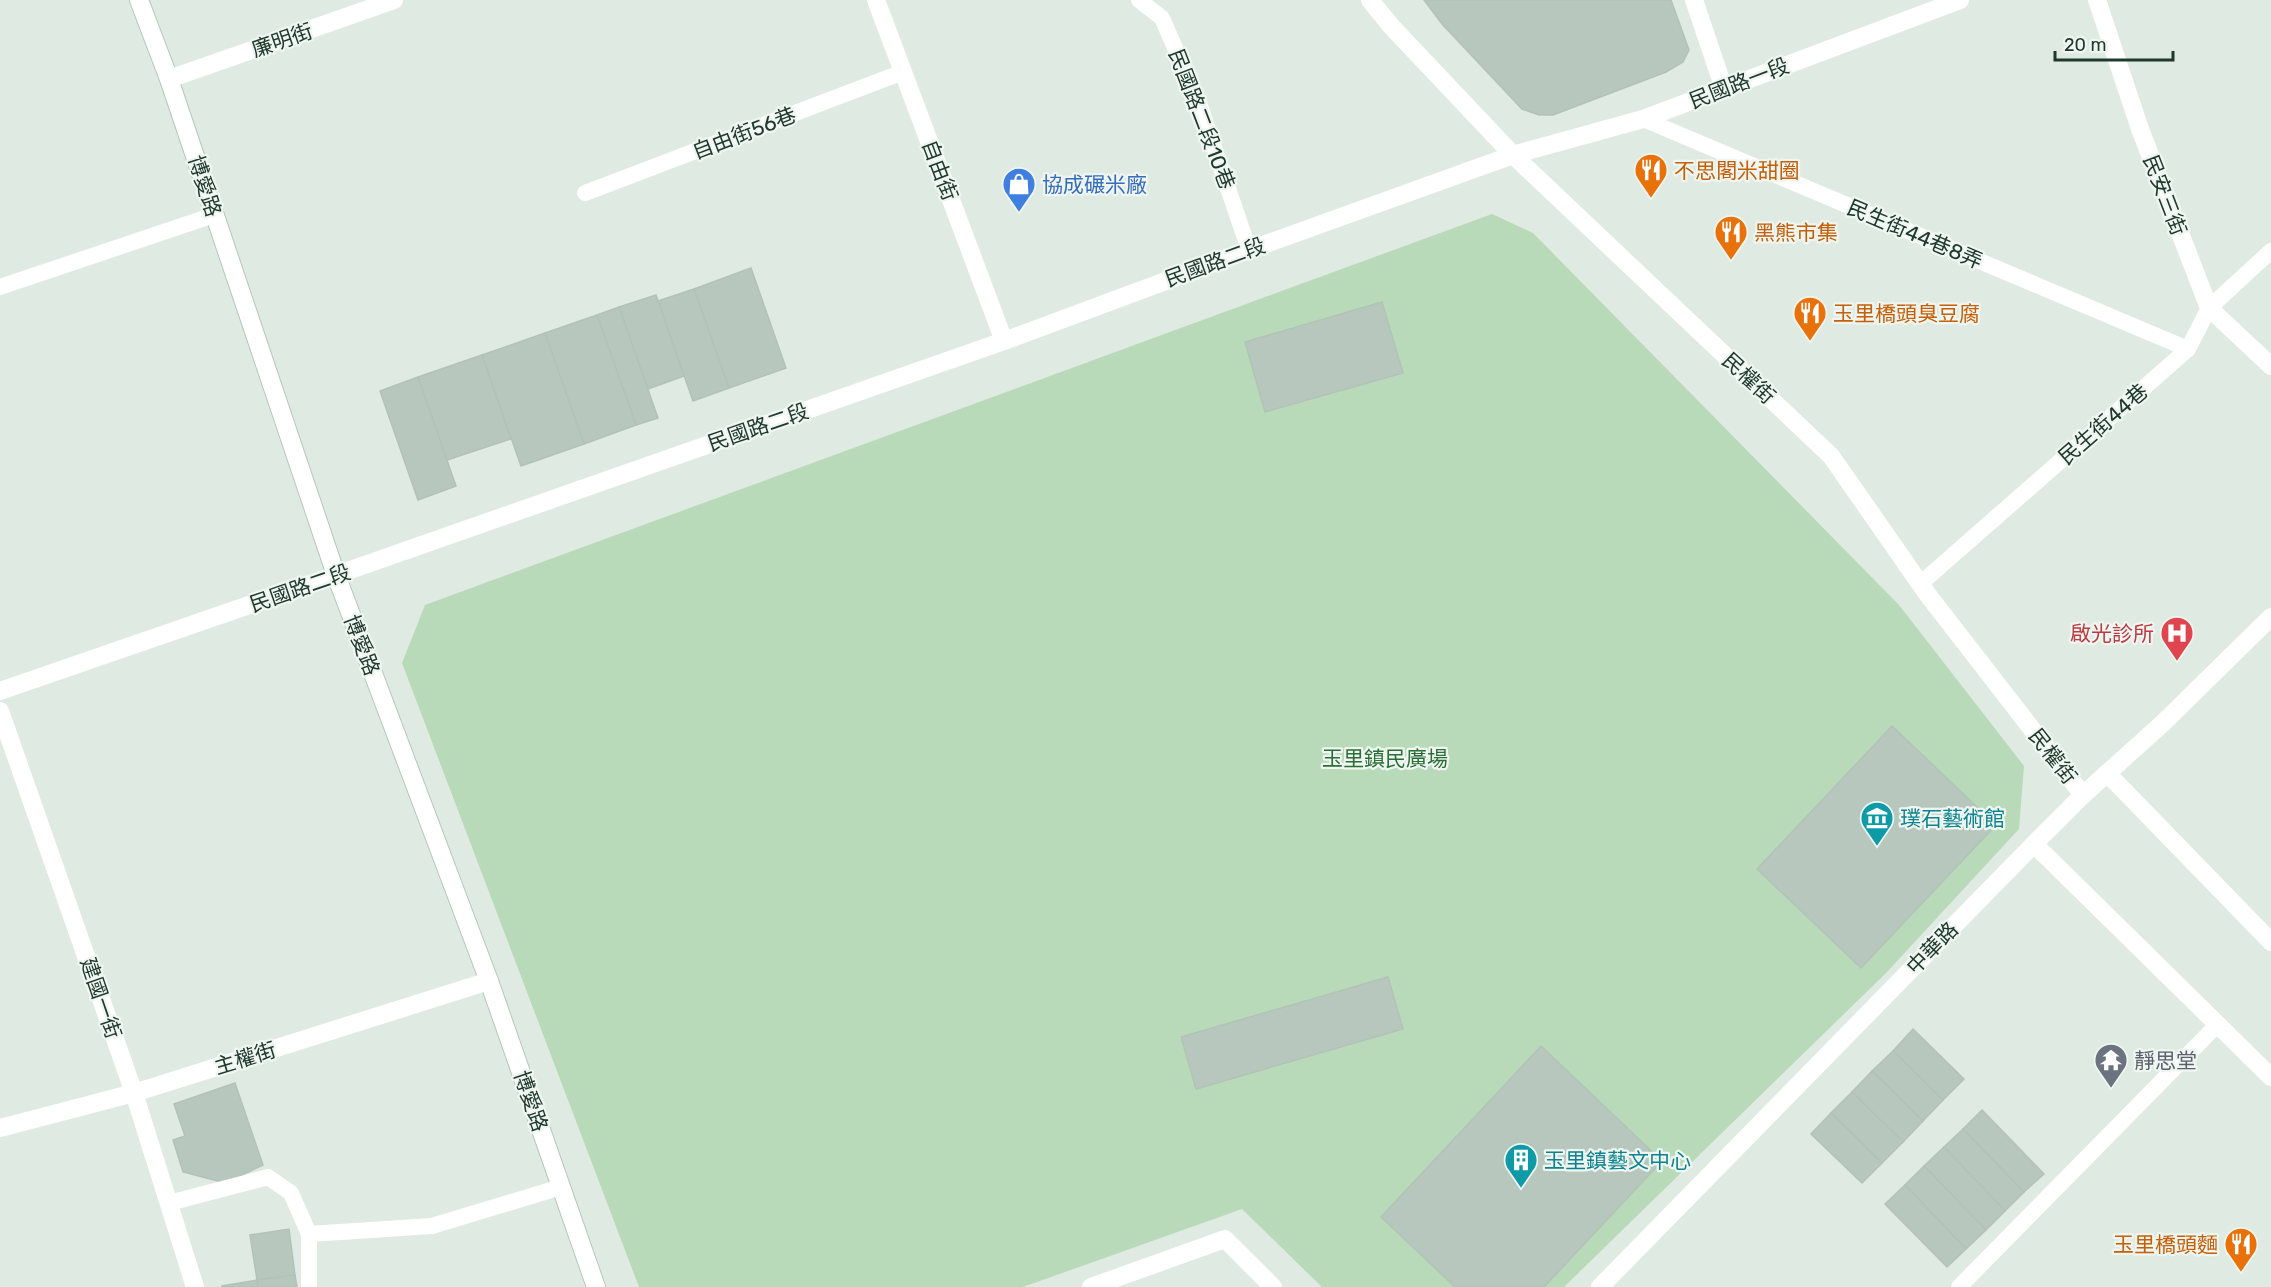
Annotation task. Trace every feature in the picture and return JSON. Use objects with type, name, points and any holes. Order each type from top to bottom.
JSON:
[{"type":"street","name":"博愛路","points":[[139,0],[169,79],[336,575],[489,981],[596,1287]]},
{"type":"street","name":"廉明街","points":[[169,79],[394,0]]},
{"type":"street","name":"自由街","points":[[876,0],[1005,341]]},
{"type":"street","name":"民權街","points":[[1370,0],[1391,26],[1514,155],[1831,456],[1920,584],[2083,795]]},
{"type":"street","points":[[1694,0],[1724,89]]},
{"type":"street","name":"民國路一段","points":[[1514,155],[1643,119],[1960,0]]},
{"type":"street","name":"民安三街","points":[[2097,0],[2140,129],[2209,308],[2271,366]]},
{"type":"street","name":"民國路二段","points":[[0,691],[1005,341],[1249,249],[1514,155]]},
{"type":"street","name":"中華路","points":[[1600,1287],[2083,795],[2163,723],[2271,616]]},
{"type":"street","name":"建國一街","points":[[0,711],[134,1093],[195,1287]]},
{"type":"street","name":"民權街","points":[[2108,773],[2271,942]]},
{"type":"street","points":[[2034,844],[2271,1077]]},
{"type":"street","name":"主權街","points":[[0,1128],[134,1093],[489,981]]},
{"type":"street","points":[[1091,1287],[1225,1239],[1273,1287]]},
{"type":"lane","name":"民國路二段10巷","points":[[1139,0],[1162,18],[1200,103],[1249,249]]},
{"type":"lane","name":"自由街56巷","points":[[585,194],[903,72]]},
{"type":"lane","name":"民生街44巷8弄","points":[[1643,119],[2188,349]]},
{"type":"lane","points":[[0,287],[214,215]]},
{"type":"lane","name":"民生街44巷","points":[[1920,584],[2188,349],[2209,308],[2271,251]]},
{"type":"lane","points":[[1959,1287],[2218,1024]]},
{"type":"lane","points":[[169,1203],[268,1177],[291,1193],[309,1234],[309,1287]]},
{"type":"lane","points":[[309,1234],[432,1226],[561,1187]]},
{"type":"green space","name":"玉里鎮民廣場","points":[[1492,214],[1533,233],[1899,605],[2024,766],[2019,829],[1887,972],[1564,1287],[1322,1287],[1242,1209],[1023,1287],[639,1287],[402,663],[425,605]]},
{"type":"building","points":[[1424,0],[1671,0],[1689,50],[1683,62],[1666,72],[1553,115],[1539,115],[1522,109],[1442,24]]},
{"type":"building","points":[[751,268],[786,368],[729,388],[694,289]]},
{"type":"building","points":[[694,289],[729,388],[693,401],[658,301]]},
{"type":"building","points":[[656,295],[684,376],[648,389],[619,307]]},
{"type":"building","points":[[1382,302],[1403,373],[1265,412],[1245,342]]},
{"type":"building","points":[[619,307],[658,418],[636,425],[597,315]]},
{"type":"building","points":[[597,315],[636,425],[584,444],[545,333]]},
{"type":"building","points":[[545,333],[584,444],[521,466],[482,355]]},
{"type":"building","points":[[482,355],[511,439],[447,460],[418,377]]},
{"type":"building","points":[[418,377],[456,486],[418,500],[380,391]]},
{"type":"building","name":"璞石藝術館","points":[[1892,726],[1996,825],[1861,968],[1757,869]]},
{"type":"building","points":[[1388,977],[1403,1029],[1196,1089],[1181,1037]]},
{"type":"building","points":[[1913,1029],[1964,1079],[1943,1100],[1893,1051]]},
{"type":"building","name":"玉里鎮藝文中心","points":[[1541,1046],[1662,1161],[1544,1287],[1455,1287],[1381,1217]]},
{"type":"building","points":[[1893,1051],[1943,1100],[1923,1121],[1872,1071]]},
{"type":"building","points":[[1872,1071],[1923,1121],[1903,1142],[1852,1092]]},
{"type":"building","points":[[235,1083],[263,1165],[225,1183],[183,1172],[173,1140],[185,1136],[174,1104]]},
{"type":"building","points":[[1852,1092],[1903,1142],[1882,1163],[1831,1113]]},
{"type":"building","points":[[1982,1110],[2044,1174],[2024,1192],[1963,1129]]},
{"type":"building","points":[[1831,1113],[1882,1163],[1862,1183],[1811,1134]]},
{"type":"building","points":[[1963,1129],[2024,1192],[2005,1211],[1944,1147]]},
{"type":"building","points":[[1944,1147],[2005,1211],[1986,1230],[1924,1166]]},
{"type":"building","points":[[1924,1166],[1986,1230],[1966,1249],[1905,1185]]},
{"type":"building","points":[[1905,1185],[1966,1249],[1947,1267],[1885,1204]]},
{"type":"building","points":[[289,1229],[295,1275],[257,1280],[250,1235]]},
{"type":"building","points":[[295,1275],[297,1287],[258,1287],[257,1280]]},
{"type":"building","points":[[257,1280],[258,1287],[222,1287],[222,1286]]},
{"type":"place","name":"不思閣米甜圈","points":[[1651,199]]},
{"type":"place","name":"協成碾米廠","points":[[1019,213]]},
{"type":"place","name":"黑熊市集","points":[[1731,261]]},
{"type":"place","name":"玉里橋頭臭豆腐","points":[[1810,342]]},
{"type":"place","name":"啟光診所","points":[[2177,662]]},
{"type":"place","name":"璞石藝術館","points":[[1877,847]]},
{"type":"place","name":"靜思堂","points":[[2111,1089]]},
{"type":"place","name":"玉里鎮藝文中心","points":[[1521,1189]]},
{"type":"place","name":"玉里橋頭麵","points":[[2241,1273]]}]
